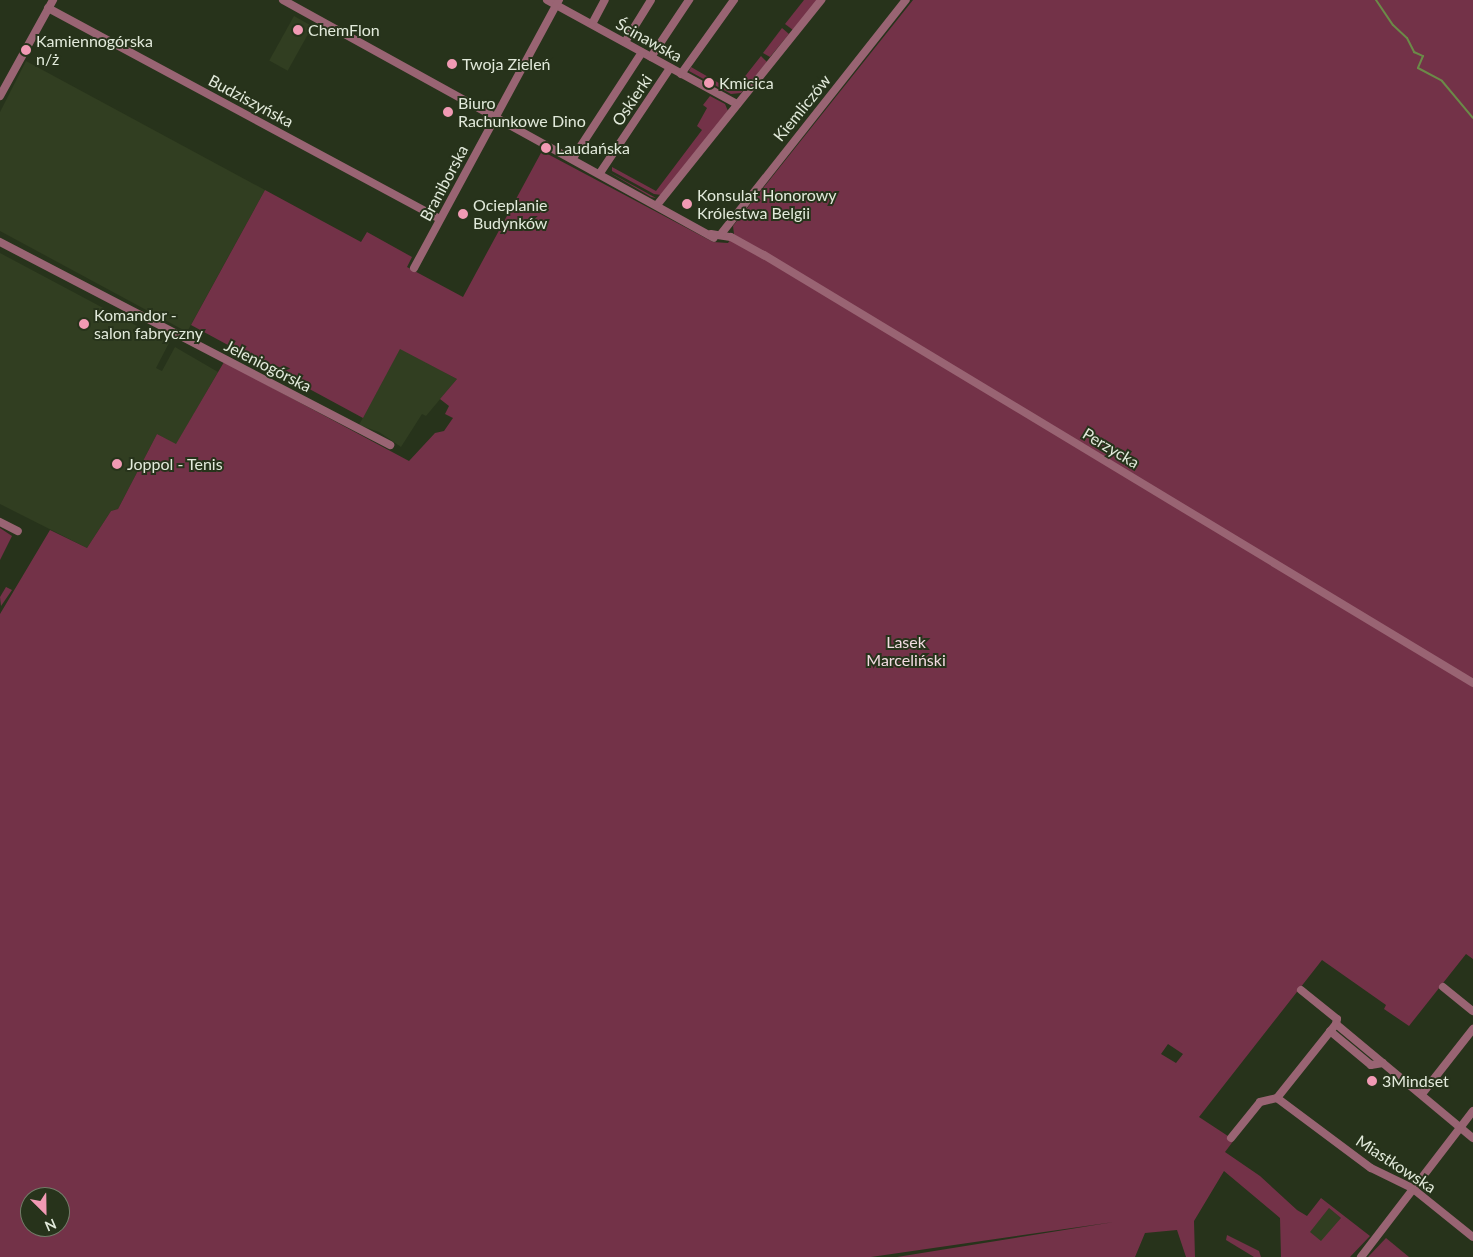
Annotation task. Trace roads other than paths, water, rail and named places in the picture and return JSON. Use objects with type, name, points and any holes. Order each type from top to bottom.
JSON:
[{"type":"street","points":[[0,96],[52,0]]},
{"type":"street","points":[[284,0],[712,234],[714,238],[733,240]]},
{"type":"street","name":"Ścinawska","points":[[547,0],[558,2],[592,24],[737,104]]},
{"type":"street","points":[[592,24],[605,0]]},
{"type":"street","points":[[625,42],[651,0]]},
{"type":"street","points":[[651,57],[689,0]]},
{"type":"street","points":[[681,74],[734,0]]},
{"type":"street","points":[[657,205],[822,0]]},
{"type":"street","name":"Kiemliczów","points":[[721,234],[906,0]]},
{"type":"street","name":"Braniborska","points":[[414,268],[558,2]]},
{"type":"street","name":"Budziszyńska","points":[[48,8],[440,219]]},
{"type":"street","points":[[573,158],[642,52]]},
{"type":"street","name":"Oskierki","points":[[600,173],[670,68]]},
{"type":"street","points":[[712,234],[721,234],[733,240]]},
{"type":"street","name":"Perzycka","points":[[733,240],[916,345],[1473,683]]},
{"type":"street","name":"Jeleniogórska","points":[[0,242],[390,445]]},
{"type":"street","points":[[0,522],[18,531]]},
{"type":"street","points":[[1443,987],[1473,1011]]},
{"type":"street","points":[[1231,1138],[1260,1102],[1277,1098],[1336,1024],[1337,1019],[1301,990]]},
{"type":"street","points":[[1336,1024],[1473,1138]]},
{"type":"street","points":[[1422,1094],[1473,1029]]},
{"type":"street","points":[[1330,1031],[1371,1065],[1383,1063]]},
{"type":"street","name":"Miastkowska","points":[[1277,1098],[1371,1168],[1412,1188],[1473,1237]]},
{"type":"street","points":[[1361,1257],[1412,1188],[1473,1111]]},
{"type":"waterway","points":[[1376,0],[1393,25],[1407,38],[1414,52],[1423,56],[1418,68],[1442,81],[1473,118]]},
{"type":"place","name":"ChemFlon","points":[[298,30]]},
{"type":"place","name":"Kamiennogórska n/ż","points":[[26,50]]},
{"type":"place","name":"Twoja Zieleń","points":[[452,64]]},
{"type":"place","name":"Kmicica","points":[[709,83]]},
{"type":"place","name":"Biuro Rachunkowe Dino","points":[[448,112]]},
{"type":"place","name":"Laudańska","points":[[546,148]]},
{"type":"place","name":"Konsulat Honorowy Królestwa Belgii","points":[[687,204]]},
{"type":"place","name":"Ocieplanie Budynków","points":[[463,214]]},
{"type":"place","name":"Komandor - salon fabryczny","points":[[84,324]]},
{"type":"place","name":"Joppol - Tenis","points":[[117,464]]},
{"type":"place","name":"3Mindset","points":[[1372,1081]]},
{"type":"park label","name":"Lasek Marceliński","points":[[906,651]]}]
